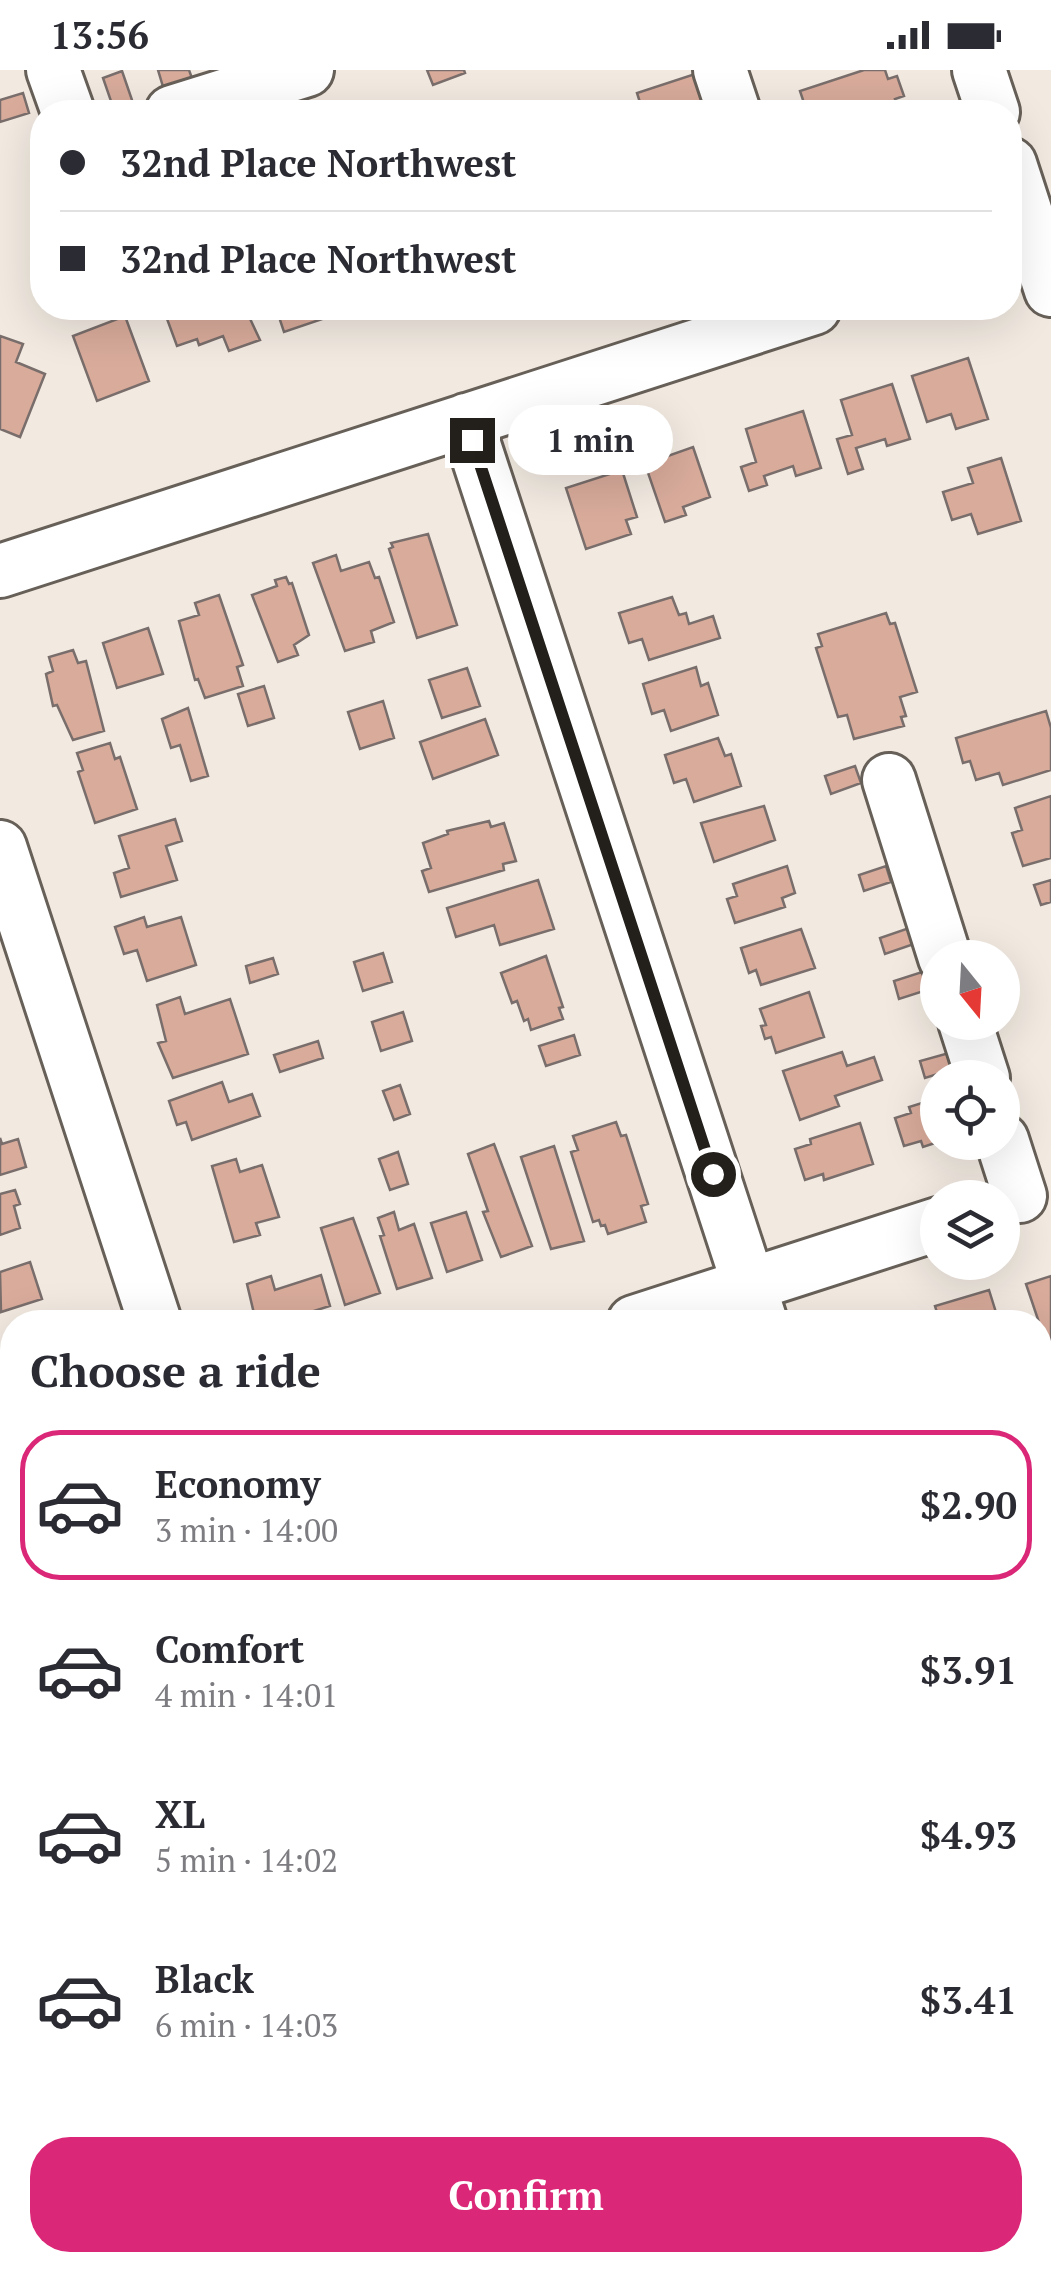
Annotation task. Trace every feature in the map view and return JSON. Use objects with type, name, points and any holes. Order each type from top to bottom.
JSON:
[{"type":"street","points":[[53,70],[64,100]]},
{"type":"street","points":[[211,100],[308,70]]},
{"type":"street","points":[[720,70],[730,100]]},
{"type":"street","points":[[980,70],[989,100]]},
{"type":"street","points":[[1022,204],[1051,290]]},
{"type":"street","points":[[0,571],[771,320]]},
{"type":"street","points":[[466,420],[755,1304]]},
{"type":"street","points":[[889,780],[939,940]]},
{"type":"street","points":[[0,849],[151,1310]]},
{"type":"street","points":[[1010,1160],[1024,1194]]},
{"type":"street","points":[[715,1310],[755,1304],[920,1232]]},
{"type":"building","points":[[158,70],[189,70],[193,81],[164,90]]},
{"type":"building","points":[[427,70],[464,70],[465,73],[433,85]]},
{"type":"building","points":[[864,70],[885,70],[888,79],[897,76],[904,96],[895,100],[803,100],[800,91]]},
{"type":"building","points":[[122,71],[132,100],[111,100],[103,78]]},
{"type":"building","points":[[695,74],[705,100],[639,100],[637,93]]},
{"type":"building","points":[[23,93],[29,113],[0,122],[0,100]]},
{"type":"building","points":[[115,320],[126,320],[149,381],[97,401],[73,336]]},
{"type":"building","points":[[167,320],[251,320],[260,340],[229,351],[223,336],[199,345],[197,339],[177,346]]},
{"type":"building","points":[[280,320],[319,320],[284,332]]},
{"type":"building","points":[[0,336],[23,344],[16,362],[45,374],[20,437],[0,429]]},
{"type":"building","points":[[968,358],[988,419],[956,429],[951,414],[927,422],[912,376]]},
{"type":"building","points":[[892,384],[910,439],[887,446],[885,439],[856,448],[863,469],[848,474],[837,439],[852,435],[841,400]]},
{"type":"building","points":[[803,411],[821,468],[796,476],[793,466],[764,476],[767,485],[749,491],[741,467],[756,462],[746,429]]},
{"type":"building","points":[[693,447],[710,497],[683,507],[686,515],[665,522],[645,464]]},
{"type":"building","points":[[1001,458],[1021,521],[978,534],[971,514],[952,520],[943,492],[973,483],[968,468]]},
{"type":"building","points":[[622,470],[637,517],[626,520],[631,534],[586,549],[566,488]]},
{"type":"building","points":[[428,534],[457,625],[417,638],[389,549],[393,547],[391,543]]},
{"type":"building","points":[[336,555],[341,571],[369,562],[375,578],[379,577],[394,622],[371,631],[374,642],[345,651],[313,563]]},
{"type":"building","points":[[286,577],[292,583],[309,635],[294,645],[298,655],[278,662],[252,595],[277,586],[275,580]]},
{"type":"building","points":[[219,595],[243,665],[237,667],[243,686],[205,698],[198,679],[195,680],[179,621],[199,615],[195,603]]},
{"type":"building","points":[[672,597],[679,615],[686,613],[689,624],[713,616],[720,638],[649,660],[642,639],[629,643],[619,613]]},
{"type":"building","points":[[886,613],[890,624],[895,623],[917,692],[900,697],[906,716],[901,717],[904,726],[854,739],[847,715],[838,717],[816,648],[822,646],[818,634]]},
{"type":"building","points":[[148,628],[163,674],[117,688],[103,643]]},
{"type":"building","points":[[73,650],[78,663],[86,661],[104,731],[73,740],[57,705],[53,706],[46,674],[53,671],[49,657]]},
{"type":"building","points":[[696,667],[701,686],[708,683],[718,715],[671,731],[664,710],[652,714],[643,684]]},
{"type":"building","points":[[467,668],[480,706],[442,718],[429,680]]},
{"type":"building","points":[[264,686],[274,718],[248,726],[238,694]]},
{"type":"building","points":[[383,701],[394,738],[360,749],[348,712]]},
{"type":"building","points":[[188,708],[208,776],[191,781],[180,745],[171,748],[162,719]]},
{"type":"building","points":[[1046,711],[1051,728],[1051,770],[1003,785],[999,773],[976,780],[970,761],[963,763],[956,738]]},
{"type":"building","points":[[485,719],[498,755],[433,779],[420,742]]},
{"type":"building","points":[[718,738],[725,756],[731,754],[741,786],[694,802],[686,779],[674,783],[665,755]]},
{"type":"building","points":[[110,743],[115,759],[120,757],[137,809],[95,823],[78,772],[83,770],[77,753]]},
{"type":"building","points":[[855,766],[861,783],[831,794],[825,776]]},
{"type":"building","points":[[1051,796],[1051,858],[1023,866],[1012,833],[1022,830],[1015,808]]},
{"type":"building","points":[[764,806],[775,840],[714,862],[701,823]]},
{"type":"building","points":[[175,819],[182,841],[166,846],[177,880],[121,897],[114,873],[129,868],[119,836]]},
{"type":"building","points":[[489,821],[491,827],[504,823],[516,861],[503,864],[504,870],[429,892],[422,871],[431,868],[423,843],[448,834],[447,831]]},
{"type":"building","points":[[787,866],[795,893],[782,898],[785,907],[735,923],[727,899],[737,896],[733,884]]},
{"type":"building","points":[[886,866],[891,882],[864,891],[859,875]]},
{"type":"building","points":[[538,880],[554,929],[500,945],[494,925],[456,937],[447,908]]},
{"type":"building","points":[[1051,880],[1051,902],[1041,905],[1034,885]]},
{"type":"building","points":[[144,917],[147,927],[181,917],[196,965],[147,981],[137,950],[124,954],[115,927]]},
{"type":"building","points":[[909,928],[914,944],[885,954],[880,938]]},
{"type":"building","points":[[801,929],[815,968],[761,985],[756,970],[749,973],[741,948]]},
{"type":"building","points":[[383,953],[392,982],[363,991],[354,962]]},
{"type":"building","points":[[546,956],[563,1007],[559,1008],[563,1019],[531,1030],[517,1001],[512,1003],[501,973]]},
{"type":"building","points":[[273,958],[278,974],[250,983],[246,966]]},
{"type":"building","points":[[920,973],[920,992],[899,999],[894,981]]},
{"type":"building","points":[[809,992],[824,1037],[776,1053],[771,1037],[765,1039],[761,1026],[766,1025],[760,1009]]},
{"type":"building","points":[[180,997],[185,1014],[230,999],[248,1054],[173,1078],[158,1043],[166,1041],[157,1005]]},
{"type":"building","points":[[403,1012],[412,1041],[381,1051],[372,1022]]},
{"type":"building","points":[[574,1035],[580,1055],[546,1066],[539,1046]]},
{"type":"building","points":[[318,1041],[323,1058],[280,1072],[274,1055]]},
{"type":"building","points":[[842,1052],[847,1066],[874,1057],[882,1080],[835,1096],[839,1106],[800,1120],[783,1071]]},
{"type":"building","points":[[949,1053],[951,1060],[924,1060]]},
{"type":"building","points":[[222,1082],[229,1102],[252,1094],[260,1116],[192,1140],[186,1122],[177,1125],[169,1101]]},
{"type":"building","points":[[400,1085],[410,1114],[394,1120],[383,1091]]},
{"type":"building","points":[[920,1104],[920,1141],[904,1146],[895,1118],[911,1113],[909,1107]]},
{"type":"building","points":[[616,1122],[621,1136],[626,1135],[648,1204],[641,1206],[646,1222],[608,1234],[599,1220],[593,1222],[571,1152],[578,1150],[573,1136]]},
{"type":"building","points":[[860,1123],[873,1164],[824,1180],[823,1174],[805,1180],[795,1149],[811,1144],[810,1139]]},
{"type":"building","points":[[0,1138],[2,1144],[18,1139],[26,1167],[0,1175]]},
{"type":"building","points":[[494,1144],[532,1246],[501,1257],[483,1212],[488,1211],[468,1154]]},
{"type":"building","points":[[554,1146],[584,1241],[551,1249],[521,1157]]},
{"type":"building","points":[[398,1152],[408,1184],[390,1190],[379,1159]]},
{"type":"building","points":[[236,1159],[240,1172],[262,1165],[279,1217],[256,1223],[260,1235],[234,1242],[212,1166]]},
{"type":"building","points":[[15,1190],[20,1204],[14,1206],[20,1228],[0,1235],[0,1194]]},
{"type":"building","points":[[394,1212],[399,1230],[414,1224],[432,1278],[397,1289],[378,1218]]},
{"type":"building","points":[[466,1212],[482,1260],[447,1272],[431,1223]]},
{"type":"building","points":[[353,1218],[380,1293],[345,1305],[321,1228]]},
{"type":"building","points":[[30,1262],[42,1299],[1,1310],[0,1272]]},
{"type":"building","points":[[321,1275],[330,1306],[317,1310],[253,1310],[247,1284],[271,1276],[275,1290]]},
{"type":"building","points":[[1051,1276],[1051,1310],[1035,1310],[1026,1284]]},
{"type":"building","points":[[989,1290],[995,1310],[936,1310],[935,1306]]},
{"type":"route","points":[[472,440],[713,1174]]}]
